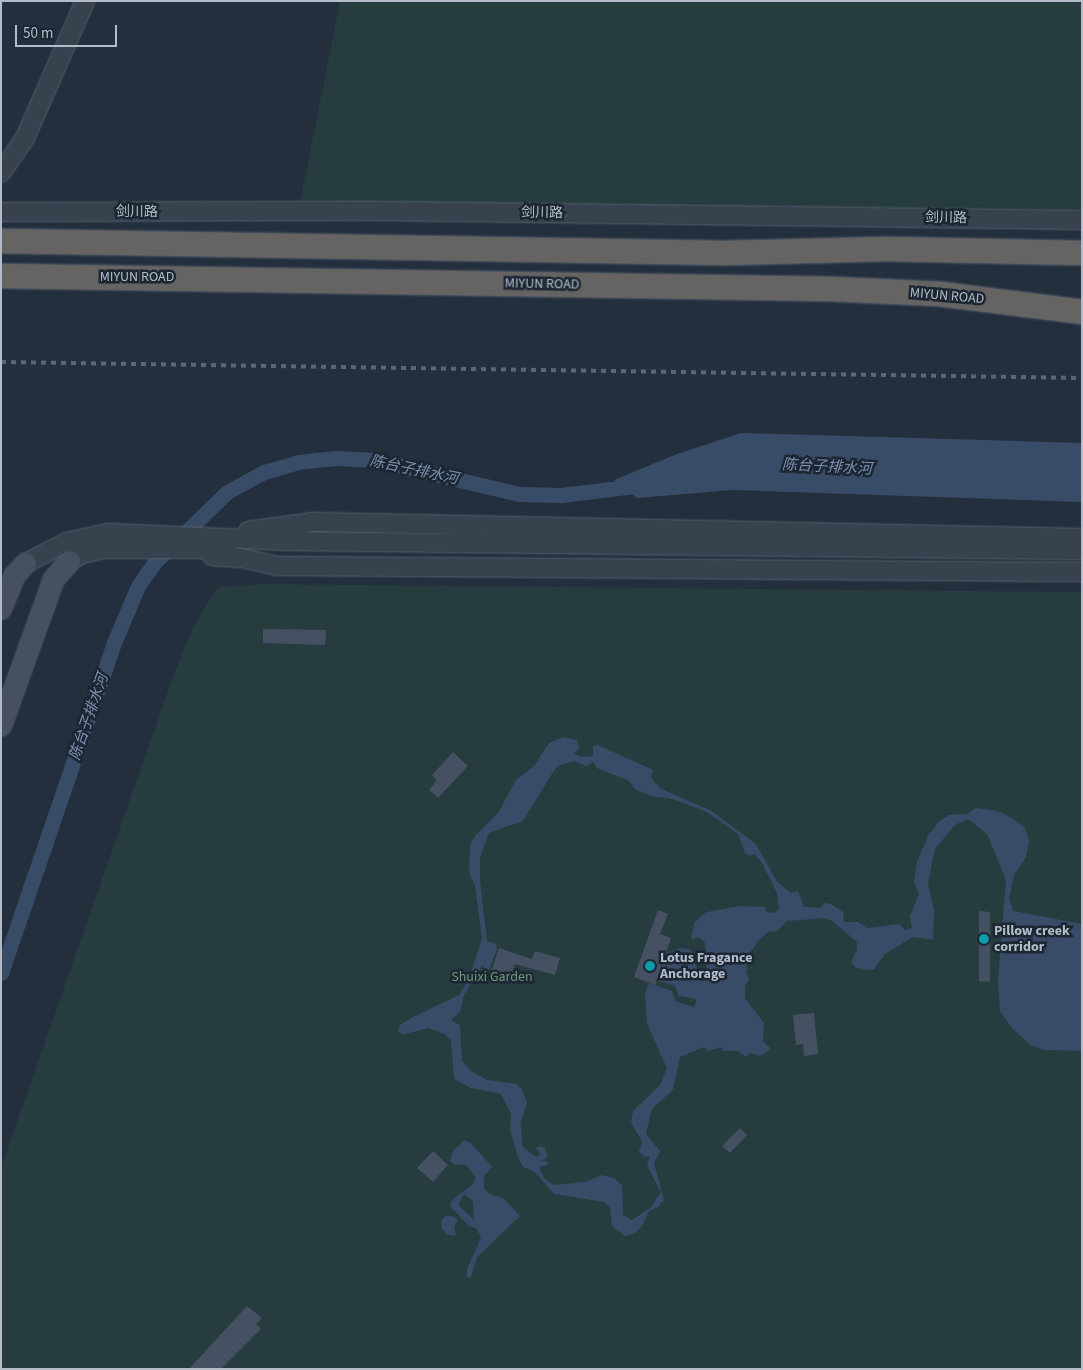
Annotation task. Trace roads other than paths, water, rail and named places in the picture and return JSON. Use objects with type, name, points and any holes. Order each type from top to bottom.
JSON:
[{"type":"highway","points":[[1,241],[725,253],[886,249],[1082,253]]},
{"type":"highway","name":"MIYUN ROAD","points":[[1,276],[832,288],[940,294],[1082,312]]},
{"type":"main road","points":[[1,726],[54,579],[70,561]]},
{"type":"main road","points":[[1,609],[15,575],[26,563]]},
{"type":"street","points":[[1,173],[25,138],[86,1]]},
{"type":"street","name":"剑川路","points":[[1,212],[376,211],[1082,220]]},
{"type":"street","points":[[222,543],[251,531],[314,522],[1082,538]]},
{"type":"street","points":[[70,561],[105,541]]},
{"type":"street","points":[[26,563],[59,545],[105,541],[1082,557]]},
{"type":"street","points":[[222,543],[1082,550]]},
{"type":"street","points":[[222,543],[242,558],[277,566],[1082,572]]},
{"type":"water","points":[[741,433],[1082,443],[1082,502],[733,490],[637,498],[614,480],[677,454]]},
{"type":"water","points":[[563,737],[577,740],[579,749],[574,753],[581,757],[593,756],[593,746],[598,745],[653,770],[651,778],[661,789],[710,810],[756,844],[777,882],[791,893],[798,891],[804,907],[821,908],[824,903],[831,904],[843,912],[844,922],[858,922],[867,928],[899,924],[905,930],[912,928],[910,916],[919,894],[914,882],[917,862],[928,836],[938,822],[949,815],[968,814],[975,808],[998,811],[1012,818],[1025,828],[1029,840],[1026,857],[1014,875],[1009,899],[1013,911],[1082,924],[1082,1051],[1044,1050],[1030,1045],[1011,1027],[1000,1011],[998,981],[1006,880],[987,834],[968,819],[955,825],[935,849],[928,883],[934,910],[933,940],[913,937],[885,954],[874,969],[867,970],[856,968],[851,962],[857,950],[857,942],[832,921],[824,918],[787,921],[776,932],[769,931],[759,940],[749,954],[746,972],[749,979],[745,986],[745,998],[764,1023],[763,1041],[771,1049],[760,1056],[750,1053],[746,1057],[738,1051],[723,1051],[721,1047],[708,1051],[704,1047],[680,1057],[673,1090],[652,1109],[646,1134],[660,1151],[654,1163],[664,1200],[658,1207],[649,1211],[642,1226],[634,1234],[625,1236],[612,1226],[610,1208],[604,1202],[554,1194],[535,1172],[523,1167],[510,1130],[511,1114],[501,1094],[471,1088],[454,1079],[451,1041],[445,1034],[428,1028],[402,1035],[398,1031],[400,1025],[411,1018],[459,995],[469,979],[482,938],[475,886],[469,873],[470,845],[475,836],[498,813],[516,780],[534,766],[549,743]],"holes":[[[574,761],[586,766],[593,762],[597,768],[629,781],[635,789],[651,796],[673,799],[707,812],[738,834],[745,853],[750,856],[754,854],[762,863],[777,893],[779,908],[775,913],[766,912],[765,907],[741,906],[706,912],[694,923],[691,940],[698,937],[705,943],[707,968],[704,973],[697,970],[696,956],[689,949],[679,948],[665,954],[656,980],[675,986],[679,996],[697,999],[694,1007],[675,1001],[672,991],[649,983],[645,994],[647,1024],[667,1068],[660,1085],[633,1111],[631,1122],[642,1142],[639,1152],[645,1157],[650,1156],[647,1166],[661,1192],[650,1208],[632,1220],[623,1215],[622,1185],[614,1178],[602,1175],[585,1182],[554,1185],[545,1179],[539,1167],[548,1165],[547,1161],[540,1161],[548,1157],[545,1148],[540,1146],[536,1148],[541,1154],[536,1157],[522,1146],[521,1121],[527,1103],[522,1089],[517,1084],[487,1080],[471,1071],[462,1061],[460,1025],[451,1020],[460,1012],[464,995],[482,966],[489,970],[497,949],[496,944],[487,941],[480,880],[480,857],[489,833],[523,821],[558,766]]]},
{"type":"water","points":[[464,1140],[471,1143],[492,1167],[484,1176],[484,1189],[490,1194],[503,1198],[520,1216],[477,1257],[471,1277],[467,1278],[467,1269],[481,1238],[477,1229],[468,1225],[450,1206],[452,1200],[473,1184],[476,1177],[466,1165],[455,1165],[450,1161],[453,1151]],"holes":[[[464,1194],[473,1201],[474,1220],[458,1205]]]},
{"type":"water","points":[[445,1216],[452,1216],[458,1220],[454,1227],[456,1236],[447,1235],[442,1229],[441,1221]]},
{"type":"waterway","name":"陈台子排水河","points":[[1,973],[116,638],[138,586],[154,563],[227,492],[264,472],[298,462],[336,458],[376,460],[519,494],[561,495],[644,485]]},
{"type":"railway","points":[[1,362],[1082,378]]},
{"type":"place","name":"Pillow creek corridor","points":[[984,939]]},
{"type":"place","name":"Lotus Fragance Anchorage","points":[[650,966]]},
{"type":"park label","name":"Shuixi Garden","points":[[492,977]]}]
